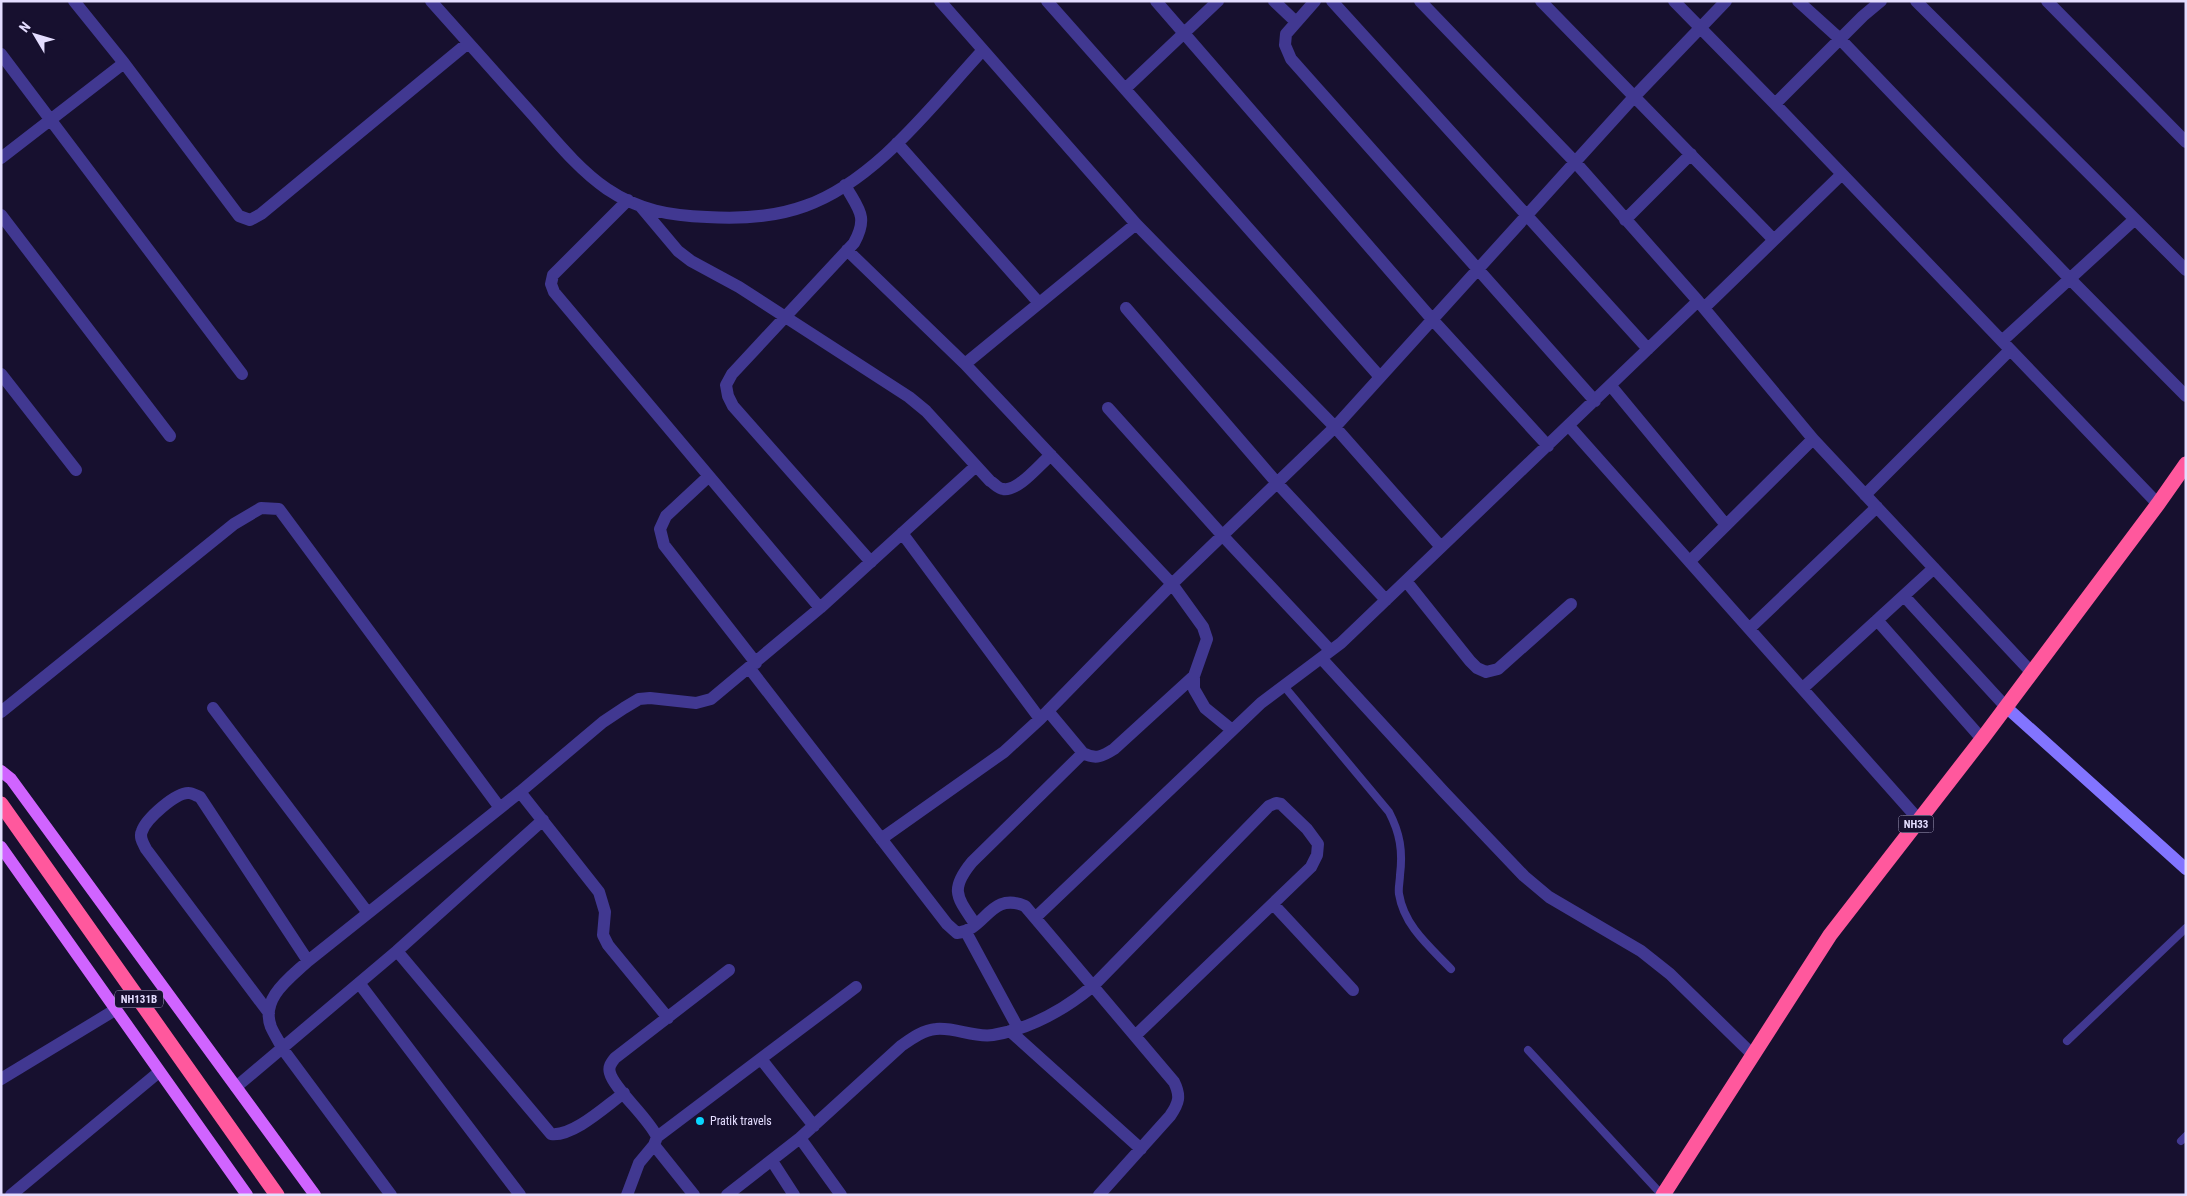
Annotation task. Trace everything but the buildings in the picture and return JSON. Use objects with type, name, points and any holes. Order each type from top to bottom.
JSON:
[{"type":"highway","name":"NH33","points":[[1662,1195],[1830,935],[2032,673],[2186,464]]},
{"type":"highway","name":"NH131B","points":[[1,804],[277,1195]]},
{"type":"main road","points":[[1,771],[11,779],[315,1195]]},
{"type":"main road","points":[[1,847],[5,862],[115,1010],[247,1195]]},
{"type":"street","points":[[74,1],[124,63],[239,216],[250,220],[261,214],[468,43]]},
{"type":"street","points":[[431,1],[574,161],[607,189],[641,207],[677,216],[719,218],[760,216],[804,206],[831,194],[861,174],[897,143],[983,50]]},
{"type":"street","points":[[940,1],[1136,224],[1335,427],[1441,547]]},
{"type":"street","points":[[1047,1],[1380,377]]},
{"type":"street","points":[[1156,1],[1185,32],[1290,158],[1548,446]]},
{"type":"street","points":[[1126,88],[1218,1]]},
{"type":"street","points":[[1274,1],[1296,22]]},
{"type":"street","points":[[1316,1],[1286,34],[1284,45],[1291,59],[1595,401]]},
{"type":"street","points":[[1332,1],[1648,349]]},
{"type":"street","points":[[1420,1],[1576,163],[1701,305],[1813,439],[2032,673]]},
{"type":"street","points":[[1541,1],[1774,240]]},
{"type":"street","points":[[1674,1],[1776,104],[2158,504]]},
{"type":"street","points":[[881,839],[1004,752],[1044,715],[1172,584],[1335,427],[1634,97],[1726,1]]},
{"type":"street","points":[[1798,1],[1840,39],[2070,279],[2186,396]]},
{"type":"street","points":[[1776,104],[1863,16],[1881,1]]},
{"type":"street","points":[[1916,1],[2186,270]]},
{"type":"street","points":[[2047,1],[2186,142]]},
{"type":"street","points":[[1,54],[242,374]]},
{"type":"street","points":[[1,158],[124,63]]},
{"type":"street","points":[[897,143],[1039,303]]},
{"type":"street","points":[[1625,220],[1691,154]]},
{"type":"street","points":[[1036,917],[1232,730],[1283,685],[1325,654],[1386,600],[1648,349],[1774,240],[1842,174]]},
{"type":"street","points":[[845,185],[862,217],[862,230],[848,250],[732,374],[726,385],[728,396],[733,406],[871,562]]},
{"type":"street","points":[[628,200],[553,275],[551,284],[554,292],[820,608]]},
{"type":"street","points":[[641,207],[678,251],[691,261],[738,287],[909,397],[926,411],[976,466],[1001,490],[1011,489],[1020,484],[1051,455]]},
{"type":"street","points":[[1,215],[170,436]]},
{"type":"street","points":[[1865,495],[2070,279],[2135,219]]},
{"type":"street","points":[[965,364],[1136,224]]},
{"type":"street","points":[[848,250],[965,364],[1172,584],[1203,627],[1207,639],[1194,676],[1194,689],[1198,699],[1205,708],[1232,730]]},
{"type":"street","points":[[1126,308],[1277,483],[1386,600]]},
{"type":"street","points":[[1,374],[76,470]]},
{"type":"street","points":[[1611,386],[1726,525]]},
{"type":"street","points":[[1108,408],[1222,535],[1444,792],[1524,876],[1556,901],[1642,951],[1670,974],[1753,1055]]},
{"type":"street","points":[[1569,426],[1919,820]]},
{"type":"street","points":[[1690,561],[1813,439]]},
{"type":"street","points":[[391,1195],[282,1048],[271,1026],[269,1014],[272,1000],[279,988],[308,961],[520,792],[603,722],[639,699],[657,698],[696,703],[711,699],[753,666],[820,608],[976,466]]},
{"type":"street","points":[[709,476],[666,516],[660,529],[664,545],[881,839],[947,924],[957,933],[971,928],[1004,902],[1015,902],[1025,906],[1174,1082],[1180,1092],[1178,1104],[1170,1116],[1099,1195]]},
{"type":"street","points":[[1750,628],[1877,507]]},
{"type":"street","points":[[1,712],[234,524],[261,508],[279,509],[500,808]]},
{"type":"street","points":[[902,533],[1044,715],[1083,753],[1091,757],[1102,756],[1114,749],[1194,676]]},
{"type":"street","points":[[1803,688],[1934,568]]},
{"type":"street","points":[[1406,581],[1470,661],[1486,672],[1498,669],[1571,604]]},
{"type":"street","points":[[1904,596],[2006,707],[2186,870]]},
{"type":"street","points":[[1877,620],[1982,739]]},
{"type":"street","points":[[213,708],[368,913]]},
{"type":"street","points":[[1083,753],[972,862],[961,876],[956,888],[958,898],[1014,1030],[1141,1148]]},
{"type":"street","points":[[520,792],[599,892],[605,912],[603,934],[608,945],[668,1018]]},
{"type":"street","points":[[269,1014],[146,849],[141,841],[141,832],[146,822],[177,795],[190,793],[200,797],[308,961]]},
{"type":"street","points":[[727,1195],[800,1138],[901,1046],[918,1034],[936,1029],[992,1035],[1014,1030],[1069,1005],[1093,986],[1269,806],[1276,803],[1281,804],[1307,828],[1318,844],[1317,855],[1311,867],[1135,1036]]},
{"type":"street","points":[[236,1087],[397,951],[544,820]]},
{"type":"street","points":[[1273,904],[1353,990]]},
{"type":"street","points":[[397,951],[551,1134],[560,1136],[571,1131],[624,1093]]},
{"type":"street","points":[[694,1195],[656,1141],[653,1128],[610,1073],[610,1066],[615,1058],[729,970]]},
{"type":"street","points":[[360,982],[520,1195]]},
{"type":"street","points":[[627,1195],[639,1163],[656,1141],[760,1059],[856,987]]},
{"type":"street","points":[[1,1079],[115,1010]]},
{"type":"street","points":[[760,1059],[814,1126]]},
{"type":"street","points":[[11,1195],[159,1072]]},
{"type":"street","points":[[800,1138],[841,1195]]},
{"type":"street","points":[[772,1161],[794,1195]]},
{"type":"lane","points":[[1283,685],[1388,812],[1397,827],[1402,846],[1398,892],[1402,908],[1409,924],[1451,969]]},
{"type":"lane","points":[[2067,1041],[2186,928]]},
{"type":"lane","points":[[1528,1050],[1662,1195]]},
{"type":"place","name":"Pratik travels","points":[[700,1121]]}]
